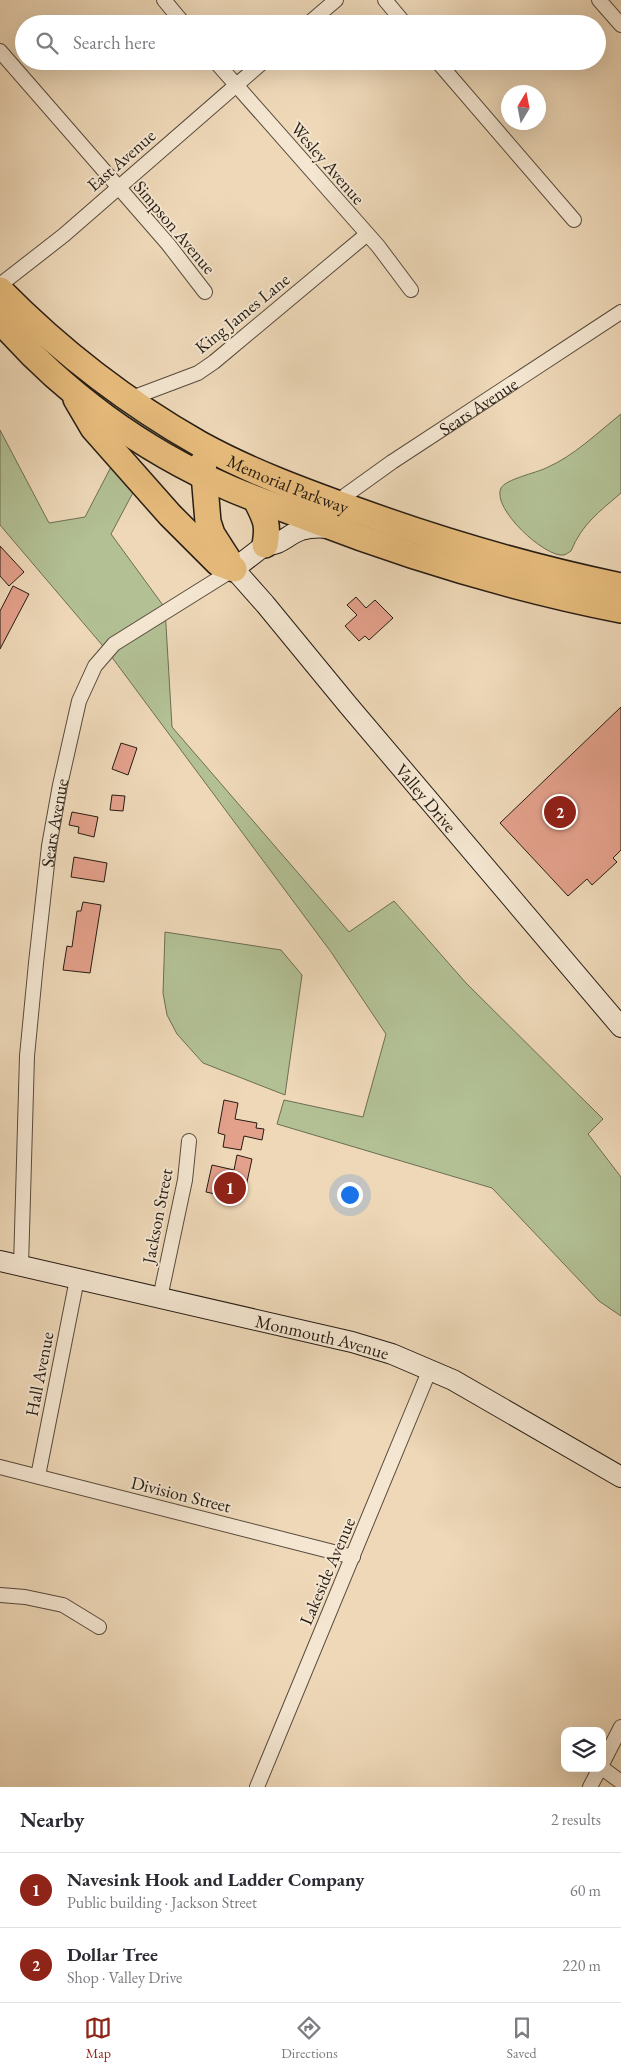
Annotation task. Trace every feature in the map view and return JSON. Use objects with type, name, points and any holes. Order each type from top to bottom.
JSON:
[{"type":"highway","name":"Memorial Parkway","points":[[0,290],[58,346],[129,399],[199,443],[288,485],[337,516],[424,559],[496,581],[621,610]]},
{"type":"highway","name":"Memorial Parkway","points":[[1,323],[72,392],[148,445],[205,477],[256,500],[337,516],[454,544],[517,562],[621,586]]},
{"type":"highway","points":[[72,392],[93,428],[170,515],[218,563],[234,569]]},
{"type":"highway","points":[[199,443],[205,477],[208,522],[212,534],[234,569]]},
{"type":"highway","points":[[256,500],[267,521],[264,545]]},
{"type":"street","points":[[164,0],[176,15]]},
{"type":"street","points":[[318,15],[336,0]]},
{"type":"street","points":[[385,0],[398,15]]},
{"type":"street","points":[[600,0],[621,25]]},
{"type":"street","name":"Simpson Avenue","points":[[0,50],[15,68]]},
{"type":"street","name":"Simpson Avenue","points":[[17,70],[168,244],[204,292]]},
{"type":"street","name":"Wesley Avenue","points":[[223,70],[366,235],[378,246],[411,290]]},
{"type":"street","name":"East Avenue","points":[[0,285],[64,235],[254,70]]},
{"type":"street","points":[[445,70],[574,220]]},
{"type":"street","name":"King James Lane","points":[[129,399],[198,373],[214,362],[366,235]]},
{"type":"street","name":"Sears Avenue","points":[[21,1266],[27,1056],[51,837],[60,785],[79,701],[94,666],[114,644],[234,569],[264,545],[275,545],[299,530],[312,527],[337,516],[346,495],[392,462],[621,312]]},
{"type":"street","name":"Valley Drive","points":[[234,569],[621,1027]]},
{"type":"street","name":"Jackson Street","points":[[160,1298],[185,1180],[189,1141]]},
{"type":"street","name":"Monmouth Avenue","points":[[0,1261],[352,1342],[392,1354],[430,1369],[483,1396],[621,1477]]},
{"type":"street","name":"Hall Avenue","points":[[38,1476],[77,1279]]},
{"type":"street","name":"Lakeside Avenue","points":[[257,1787],[430,1369]]},
{"type":"street","name":"Division Street","points":[[0,1466],[353,1557]]},
{"type":"street","points":[[0,1595],[25,1597],[63,1605],[99,1627]]},
{"type":"street","points":[[606,1756],[621,1727]]},
{"type":"street","points":[[590,1787],[599,1772]]},
{"type":"street","points":[[606,1772],[621,1782]]},
{"type":"green space","points":[[0,308],[187,450],[189,455],[163,440],[89,388],[43,350]]},
{"type":"green space","points":[[621,414],[621,493],[586,526],[580,533],[571,551],[564,555],[555,554],[545,549],[512,519],[500,497],[501,488],[509,482],[546,468],[566,457]]},
{"type":"green space","points":[[0,430],[49,523],[85,517],[113,463],[136,487],[111,534],[165,608],[172,727],[349,932],[394,901],[466,983],[603,1119],[588,1134],[621,1177],[621,1316],[599,1301],[492,1188],[277,1124],[284,1100],[363,1117],[386,1034],[331,952],[108,652],[0,525]]},
{"type":"green space","points":[[165,932],[281,950],[302,975],[285,1095],[203,1063],[177,1034],[167,1015],[163,993]]},
{"type":"building","points":[[0,546],[24,572],[9,586],[0,576]]},
{"type":"building","points":[[13,586],[29,594],[0,649],[0,611]]},
{"type":"building","points":[[356,597],[366,608],[375,600],[393,618],[369,640],[365,636],[359,641],[345,626],[357,615],[347,605]]},
{"type":"building","points":[[621,707],[621,850],[613,858],[617,862],[592,885],[587,879],[568,896],[500,823]]},
{"type":"building","points":[[121,743],[137,748],[128,775],[112,769]]},
{"type":"building","points":[[112,795],[125,796],[123,811],[110,810]]},
{"type":"building","points":[[72,812],[98,817],[94,837],[78,833],[79,827],[69,825]]},
{"type":"building","points":[[74,857],[107,863],[104,882],[71,877]]},
{"type":"building","points":[[83,902],[101,905],[90,973],[63,970],[67,946],[72,947],[77,911],[81,911]]},
{"type":"building","points":[[224,1100],[238,1103],[235,1119],[257,1123],[256,1128],[264,1129],[262,1140],[244,1136],[241,1150],[223,1147],[225,1135],[218,1133]]},
{"type":"building","points":[[237,1155],[252,1159],[243,1200],[206,1192],[212,1165],[234,1170]]},
{"type":"place","name":"Dollar Tree","points":[[560,812]]},
{"type":"place","name":"Navesink Hook and Ladder Company","points":[[230,1188]]}]
